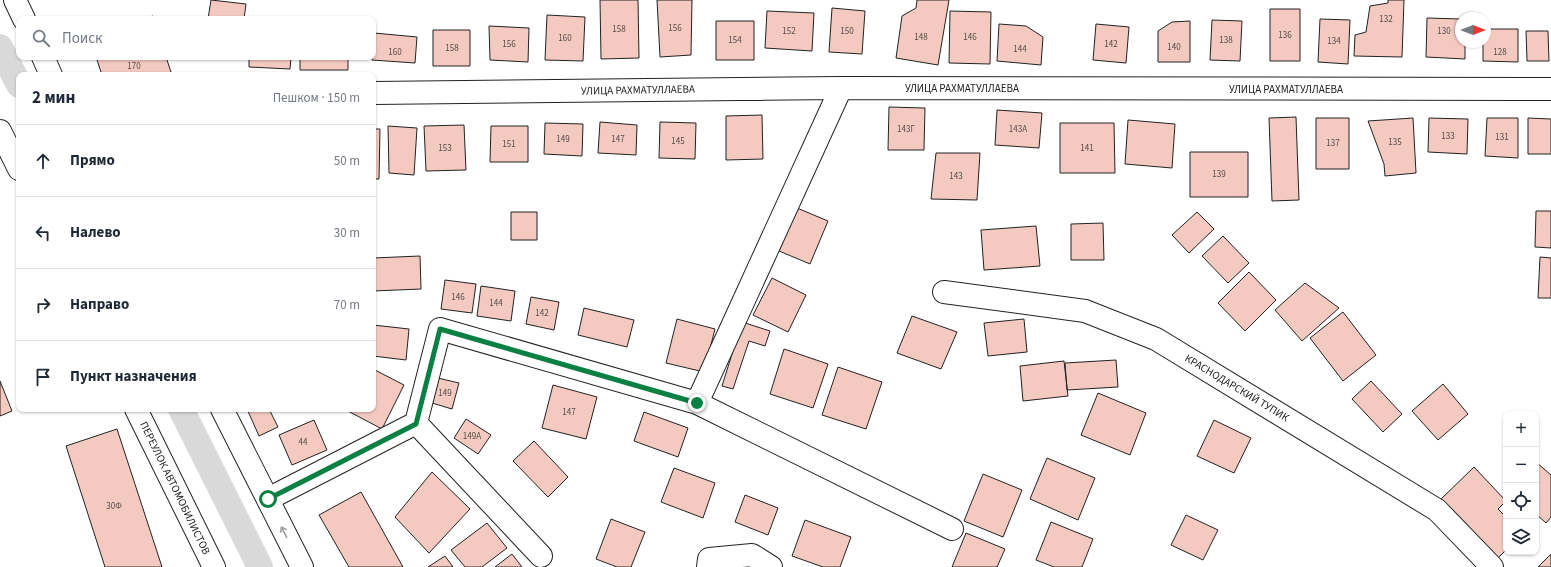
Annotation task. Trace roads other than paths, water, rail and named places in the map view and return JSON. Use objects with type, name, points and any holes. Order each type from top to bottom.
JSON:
[{"type":"street","points":[[15,0],[23,16]]},
{"type":"street","points":[[44,60],[50,72]]},
{"type":"street","points":[[697,403],[841,88]]},
{"type":"street","name":"УЛИЦА РАХМАТУЛЛАЕВА","points":[[376,93],[841,88],[1551,89]]},
{"type":"street","points":[[0,131],[16,163]]},
{"type":"street","name":"КРАСНОДАРСКИЙ ТУПИК","points":[[944,292],[1085,311],[1156,339],[1437,510],[1492,567]]},
{"type":"street","points":[[268,499],[416,424],[440,329],[697,403],[952,529]]},
{"type":"street","name":"ПЕРЕУЛОК АВТОМОБИЛИСТОВ","points":[[137,412],[214,567]]},
{"type":"street","points":[[224,412],[302,567]]},
{"type":"street","points":[[416,424],[541,556]]},
{"type":"street","points":[[708,567],[709,559],[752,555],[771,567]]},
{"type":"waterway","points":[[0,47],[16,79]]},
{"type":"waterway","points":[[182,412],[260,567]]}]
